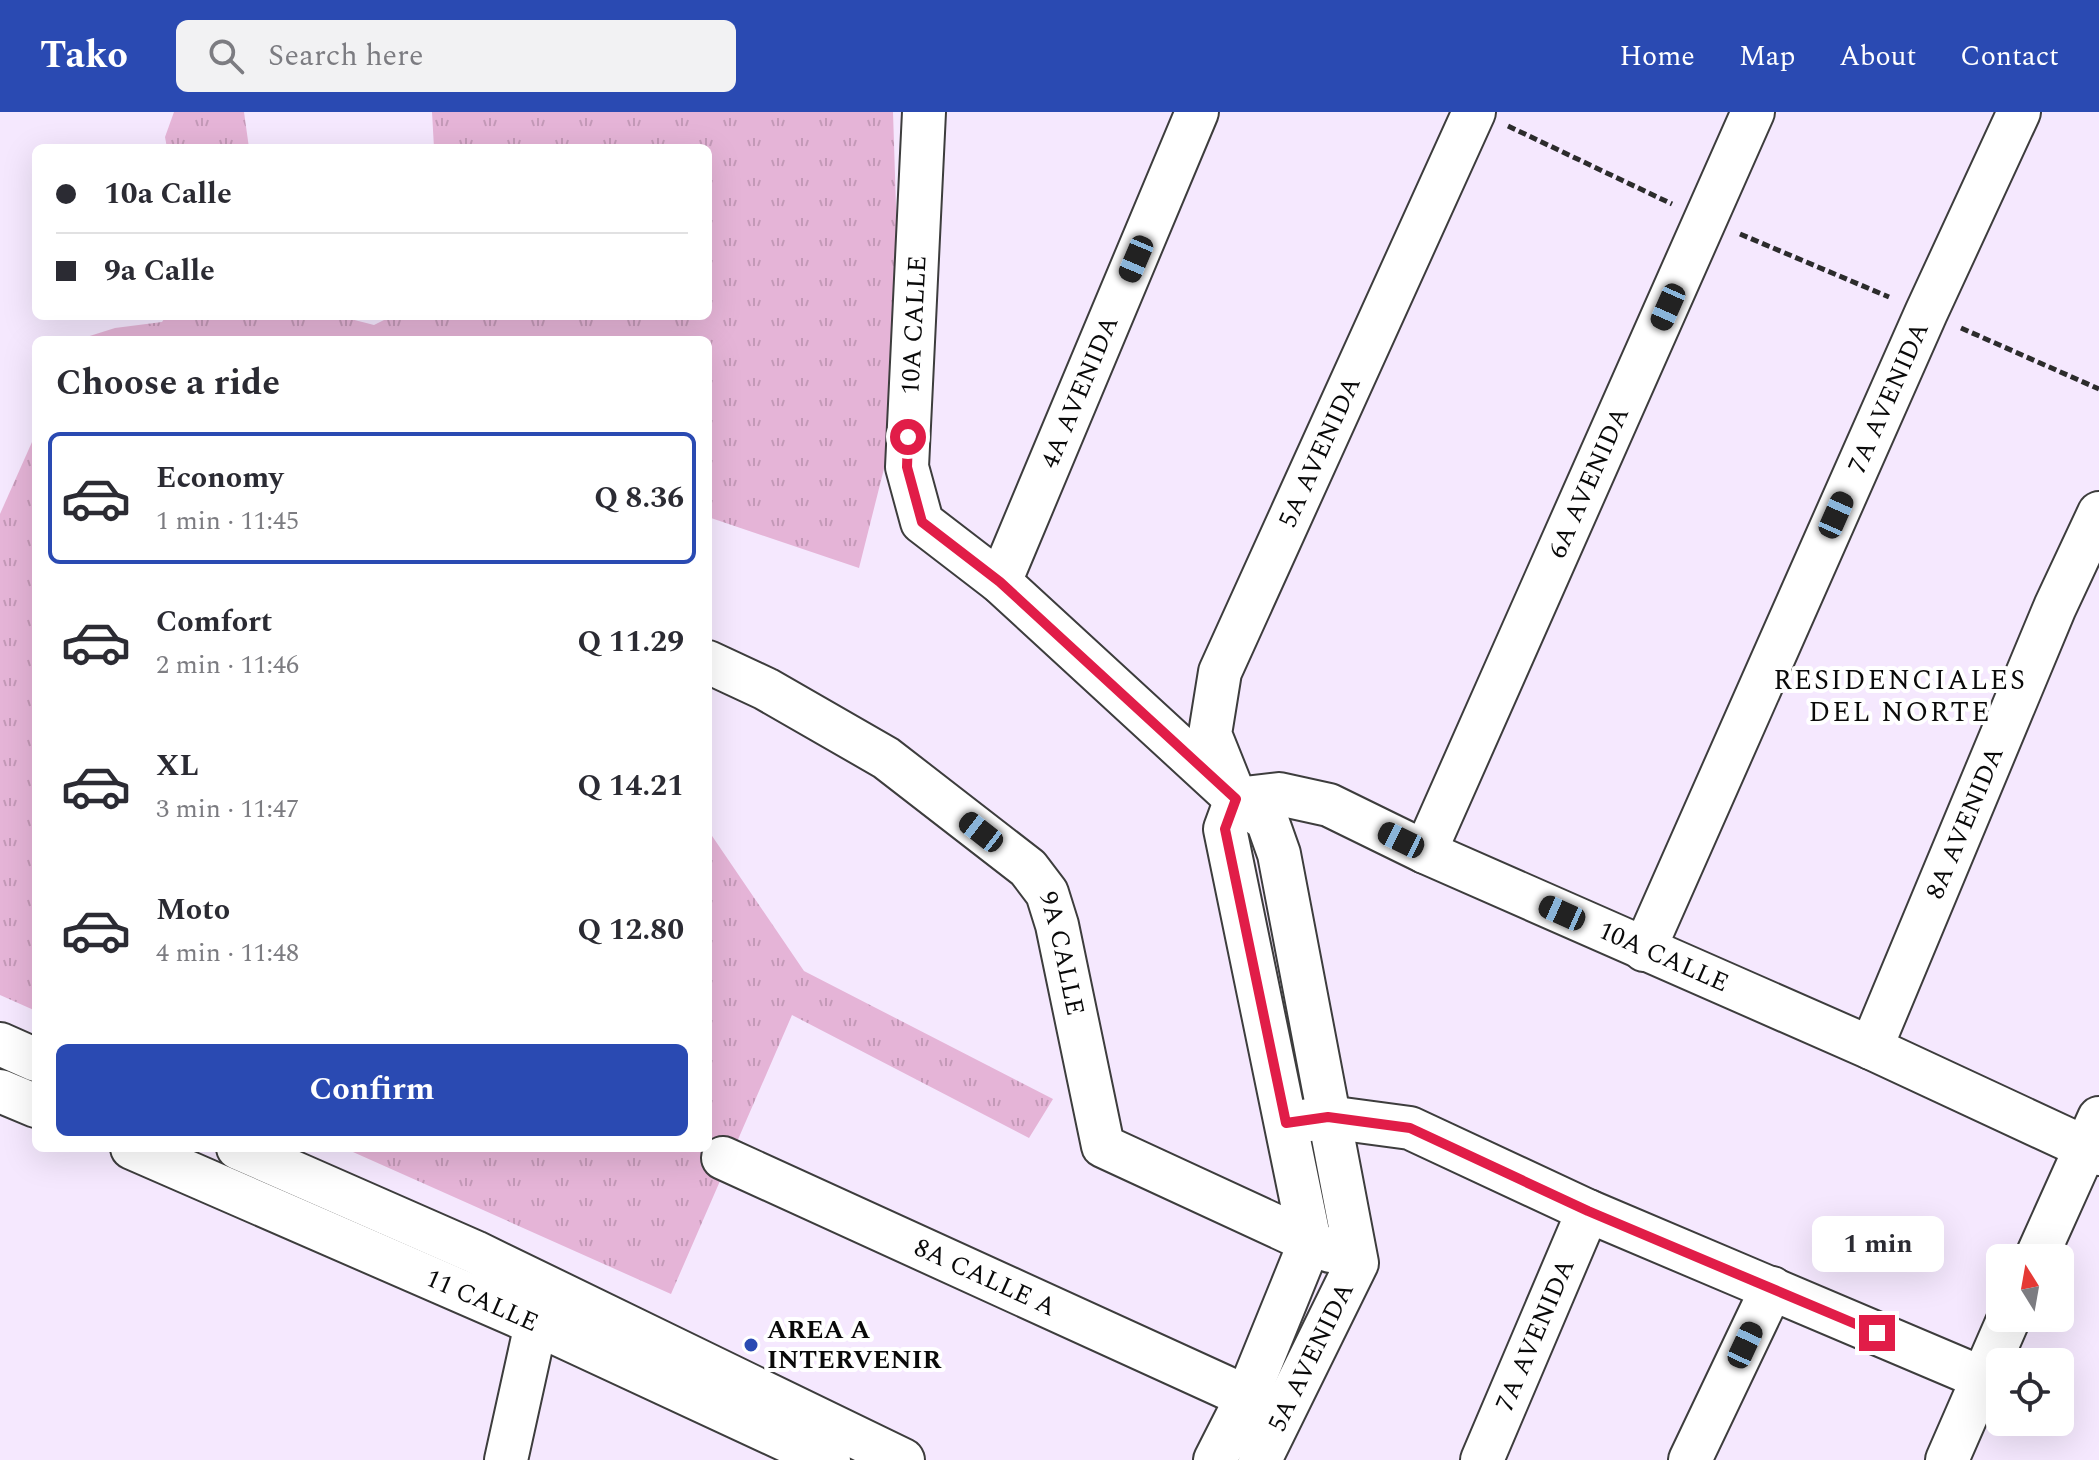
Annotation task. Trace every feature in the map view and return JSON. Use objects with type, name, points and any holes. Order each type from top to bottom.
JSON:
[{"type":"street","name":"10A CALLE","points":[[924,112],[907,467],[922,522],[1000,582],[1236,799],[1279,794],[1329,805],[1425,852],[1644,950],[2095,1140]]},
{"type":"street","name":"4A AVENIDA","points":[[1000,582],[1197,112]]},
{"type":"street","name":"6A AVENIDA","points":[[1425,852],[1753,112]]},
{"type":"street","name":"7A AVENIDA","points":[[1644,950],[1926,313],[2019,112]]},
{"type":"street","name":"5A AVENIDA","points":[[1260,1460],[1357,1263],[1279,854],[1267,820],[1236,799],[1210,734],[1220,672],[1490,119]]},
{"type":"street","name":"8A AVENIDA","points":[[1871,1048],[2055,607],[2099,513]]},
{"type":"street","name":"9A CALLE","points":[[712,664],[766,689],[886,758],[1028,868],[1047,893],[1057,925],[1103,1146],[1357,1263]]},
{"type":"street","points":[[1236,799],[1225,829],[1310,1242]]},
{"type":"street","points":[[0,1044],[32,1058]]},
{"type":"street","points":[[0,1091],[32,1104]]},
{"type":"street","points":[[1286,1123],[1328,1117],[1410,1128],[1588,1211],[1982,1378]]},
{"type":"street","points":[[2043,1244],[2095,1140]]},
{"type":"street","name":"11 CALLE","points":[[141,1152],[536,1324],[784,1451],[829,1460]]},
{"type":"street","name":"11 CALLE","points":[[247,1152],[475,1252],[903,1460]]},
{"type":"street","name":"8A CALLE A","points":[[723,1158],[1247,1397]]},
{"type":"street","name":"7A AVENIDA","points":[[1482,1460],[1588,1211]]},
{"type":"street","name":"5A AVENIDA","points":[[1215,1460],[1247,1397],[1310,1242]]},
{"type":"street","points":[[1690,1460],[1772,1288]]},
{"type":"street","points":[[506,1460],[536,1324]]},
{"type":"street","points":[[1947,1460],[2003,1332]]},
{"type":"path","points":[[1490,119],[1707,220],[2099,389]]},
{"type":"green space","points":[[174,112],[244,112],[248,144],[166,144],[165,137]]},
{"type":"green space","points":[[432,112],[893,112],[902,397],[859,568],[712,518],[712,336],[90,336],[115,328],[163,320],[355,320],[374,325],[384,320],[712,320],[712,144],[434,144]]},
{"type":"green space","points":[[32,442],[32,1009],[0,995],[0,514]]},
{"type":"green space","points":[[712,836],[804,971],[1053,1099],[1029,1138],[792,1015],[671,1294],[353,1152],[712,1152]]},
{"type":"place","name":"AREA A INTERVENIR","points":[[751,1345]]},
{"type":"district","name":"RESIDENCIALES DEL NORTE","points":[[1900,696]]},
{"type":"route","points":[[908,437],[907,467],[922,522],[1000,582],[1236,799],[1225,829],[1286,1123],[1328,1117],[1410,1128],[1588,1211],[1877,1333]]}]
